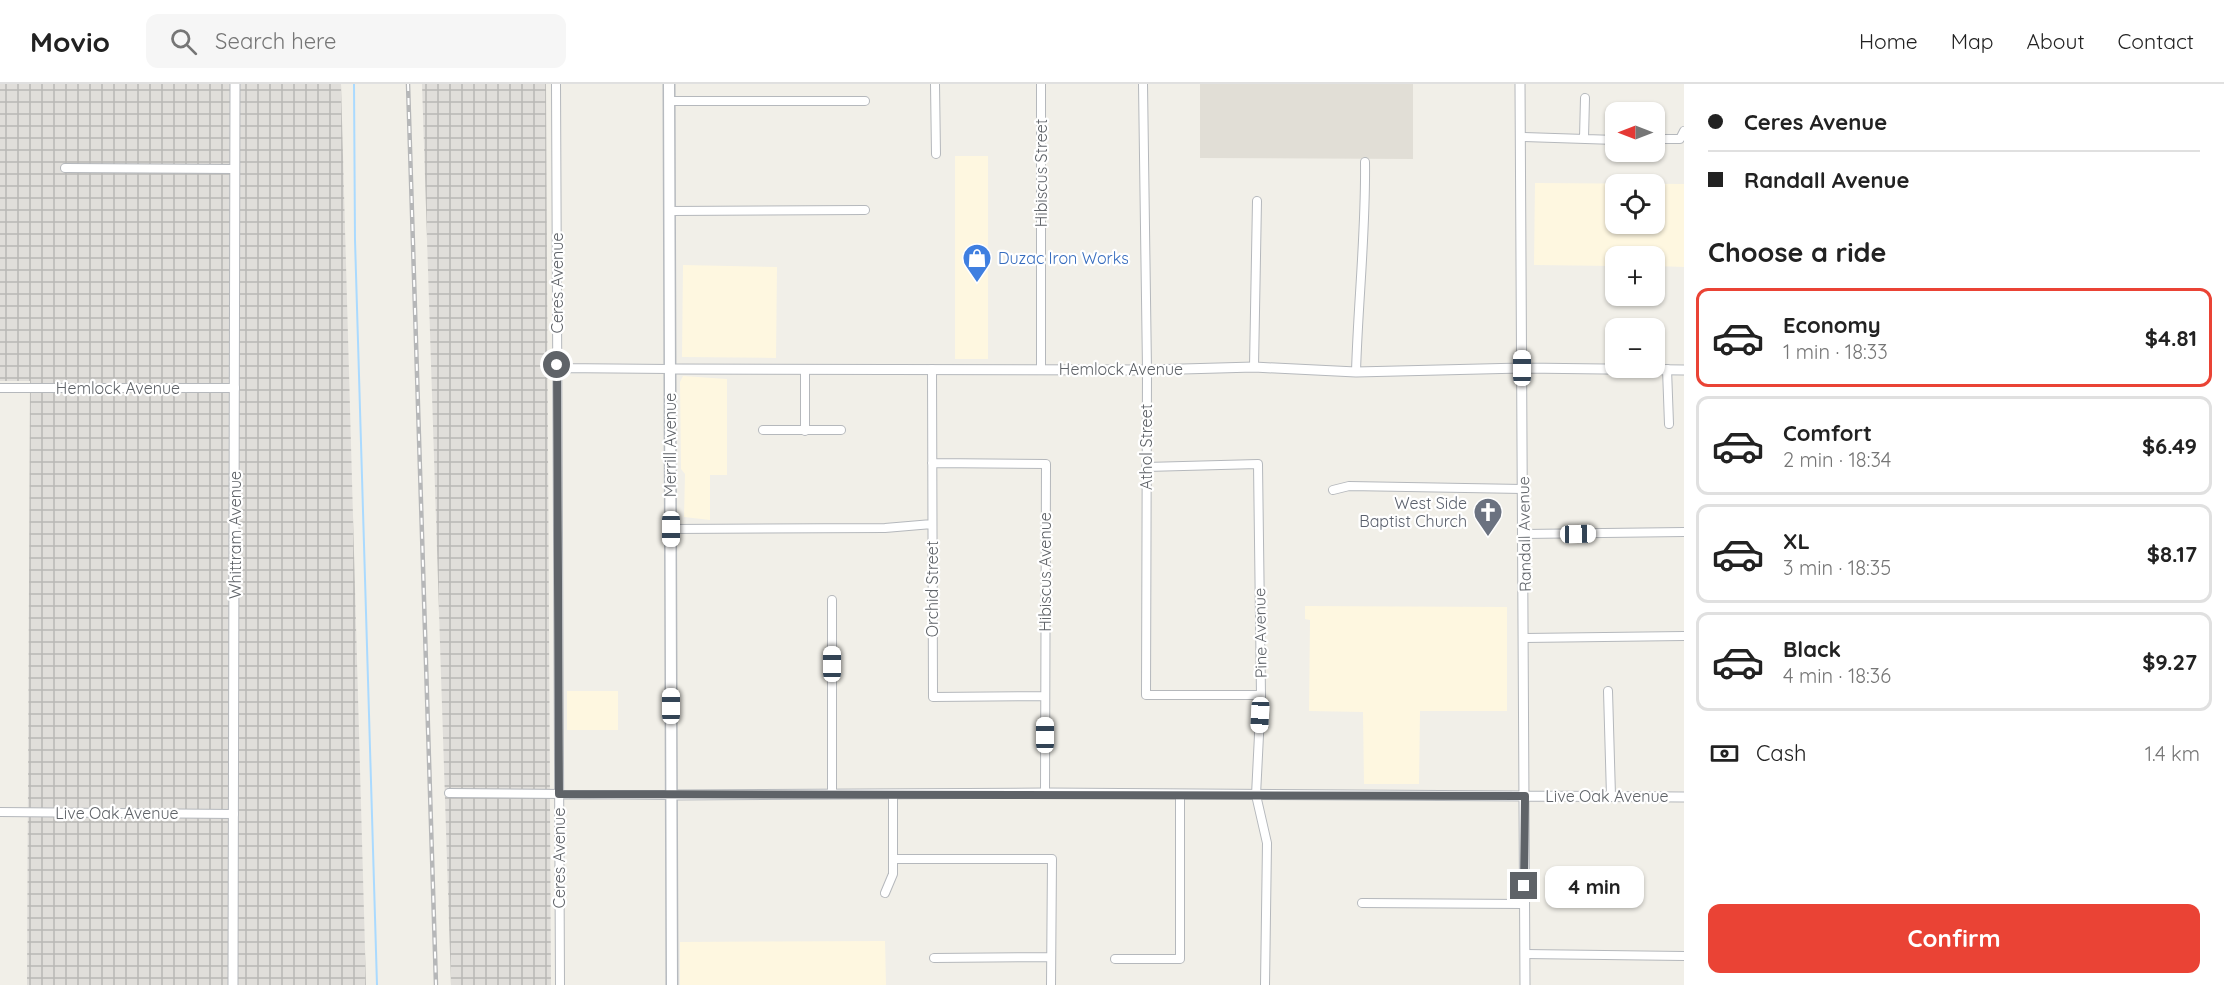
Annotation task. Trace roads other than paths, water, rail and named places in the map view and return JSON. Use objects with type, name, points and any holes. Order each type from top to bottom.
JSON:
[{"type":"main road","name":"Merrill Avenue","points":[[669,84],[672,985]]},
{"type":"street","name":"Whittram Avenue","points":[[233,985],[235,84]]},
{"type":"street","name":"Ceres Avenue","points":[[556,84],[560,985]]},
{"type":"street","points":[[936,84],[936,153]]},
{"type":"street","name":"Hibiscus Street","points":[[1041,84],[1041,370]]},
{"type":"street","name":"Athol Street","points":[[1143,84],[1147,370],[1146,695],[1261,695]]},
{"type":"street","name":"Randall Avenue","points":[[1521,84],[1525,985]]},
{"type":"street","points":[[1584,138],[1585,98]]},
{"type":"street","points":[[669,101],[865,101]]},
{"type":"street","points":[[1665,140],[1680,139],[1684,131]]},
{"type":"street","points":[[1521,137],[1605,139]]},
{"type":"street","points":[[1356,372],[1358,304],[1366,213],[1365,162]]},
{"type":"street","points":[[65,168],[235,169]]},
{"type":"street","points":[[1254,367],[1257,201]]},
{"type":"street","points":[[669,211],[865,210]]},
{"type":"street","name":"Hemlock Avenue","points":[[557,368],[1147,370],[1254,367],[1356,372],[1522,368],[1684,370]]},
{"type":"street","points":[[805,369],[805,431]]},
{"type":"street","name":"Orchid Street","points":[[932,369],[933,697],[1045,696]]},
{"type":"street","points":[[1667,369],[1669,424]]},
{"type":"street","name":"Hemlock Avenue","points":[[0,388],[235,388]]},
{"type":"street","points":[[763,430],[841,429]]},
{"type":"street","name":"Hibiscus Avenue","points":[[932,463],[1046,464],[1045,793]]},
{"type":"street","name":"Pine Avenue","points":[[1146,467],[1258,464],[1261,695],[1256,795],[1267,843],[1265,985]]},
{"type":"street","points":[[1333,490],[1349,486],[1523,489]]},
{"type":"street","points":[[671,529],[885,528],[932,524]]},
{"type":"street","points":[[1523,534],[1684,532]]},
{"type":"street","points":[[832,600],[832,793]]},
{"type":"street","points":[[1525,638],[1684,636]]},
{"type":"street","points":[[1608,691],[1611,796]]},
{"type":"street","name":"Live Oak Avenue","points":[[449,793],[671,795],[1045,793],[1684,797]]},
{"type":"street","points":[[885,893],[893,874],[893,794]]},
{"type":"street","points":[[1116,959],[1180,959],[1180,794]]},
{"type":"street","name":"Live Oak Avenue","points":[[0,812],[234,813]]},
{"type":"street","points":[[893,859],[1052,859],[1051,985]]},
{"type":"street","points":[[1362,903],[1524,904]]},
{"type":"street","points":[[1525,954],[1684,956]]},
{"type":"street","points":[[934,958],[1051,957]]},
{"type":"waterway","points":[[354,84],[355,240],[377,985]]},
{"type":"railway","points":[[408,84],[436,985]]},
{"type":"place","name":"Duzac Iron Works","points":[[977,284]]},
{"type":"place","name":"West Side Baptist Church","points":[[1488,538]]}]
